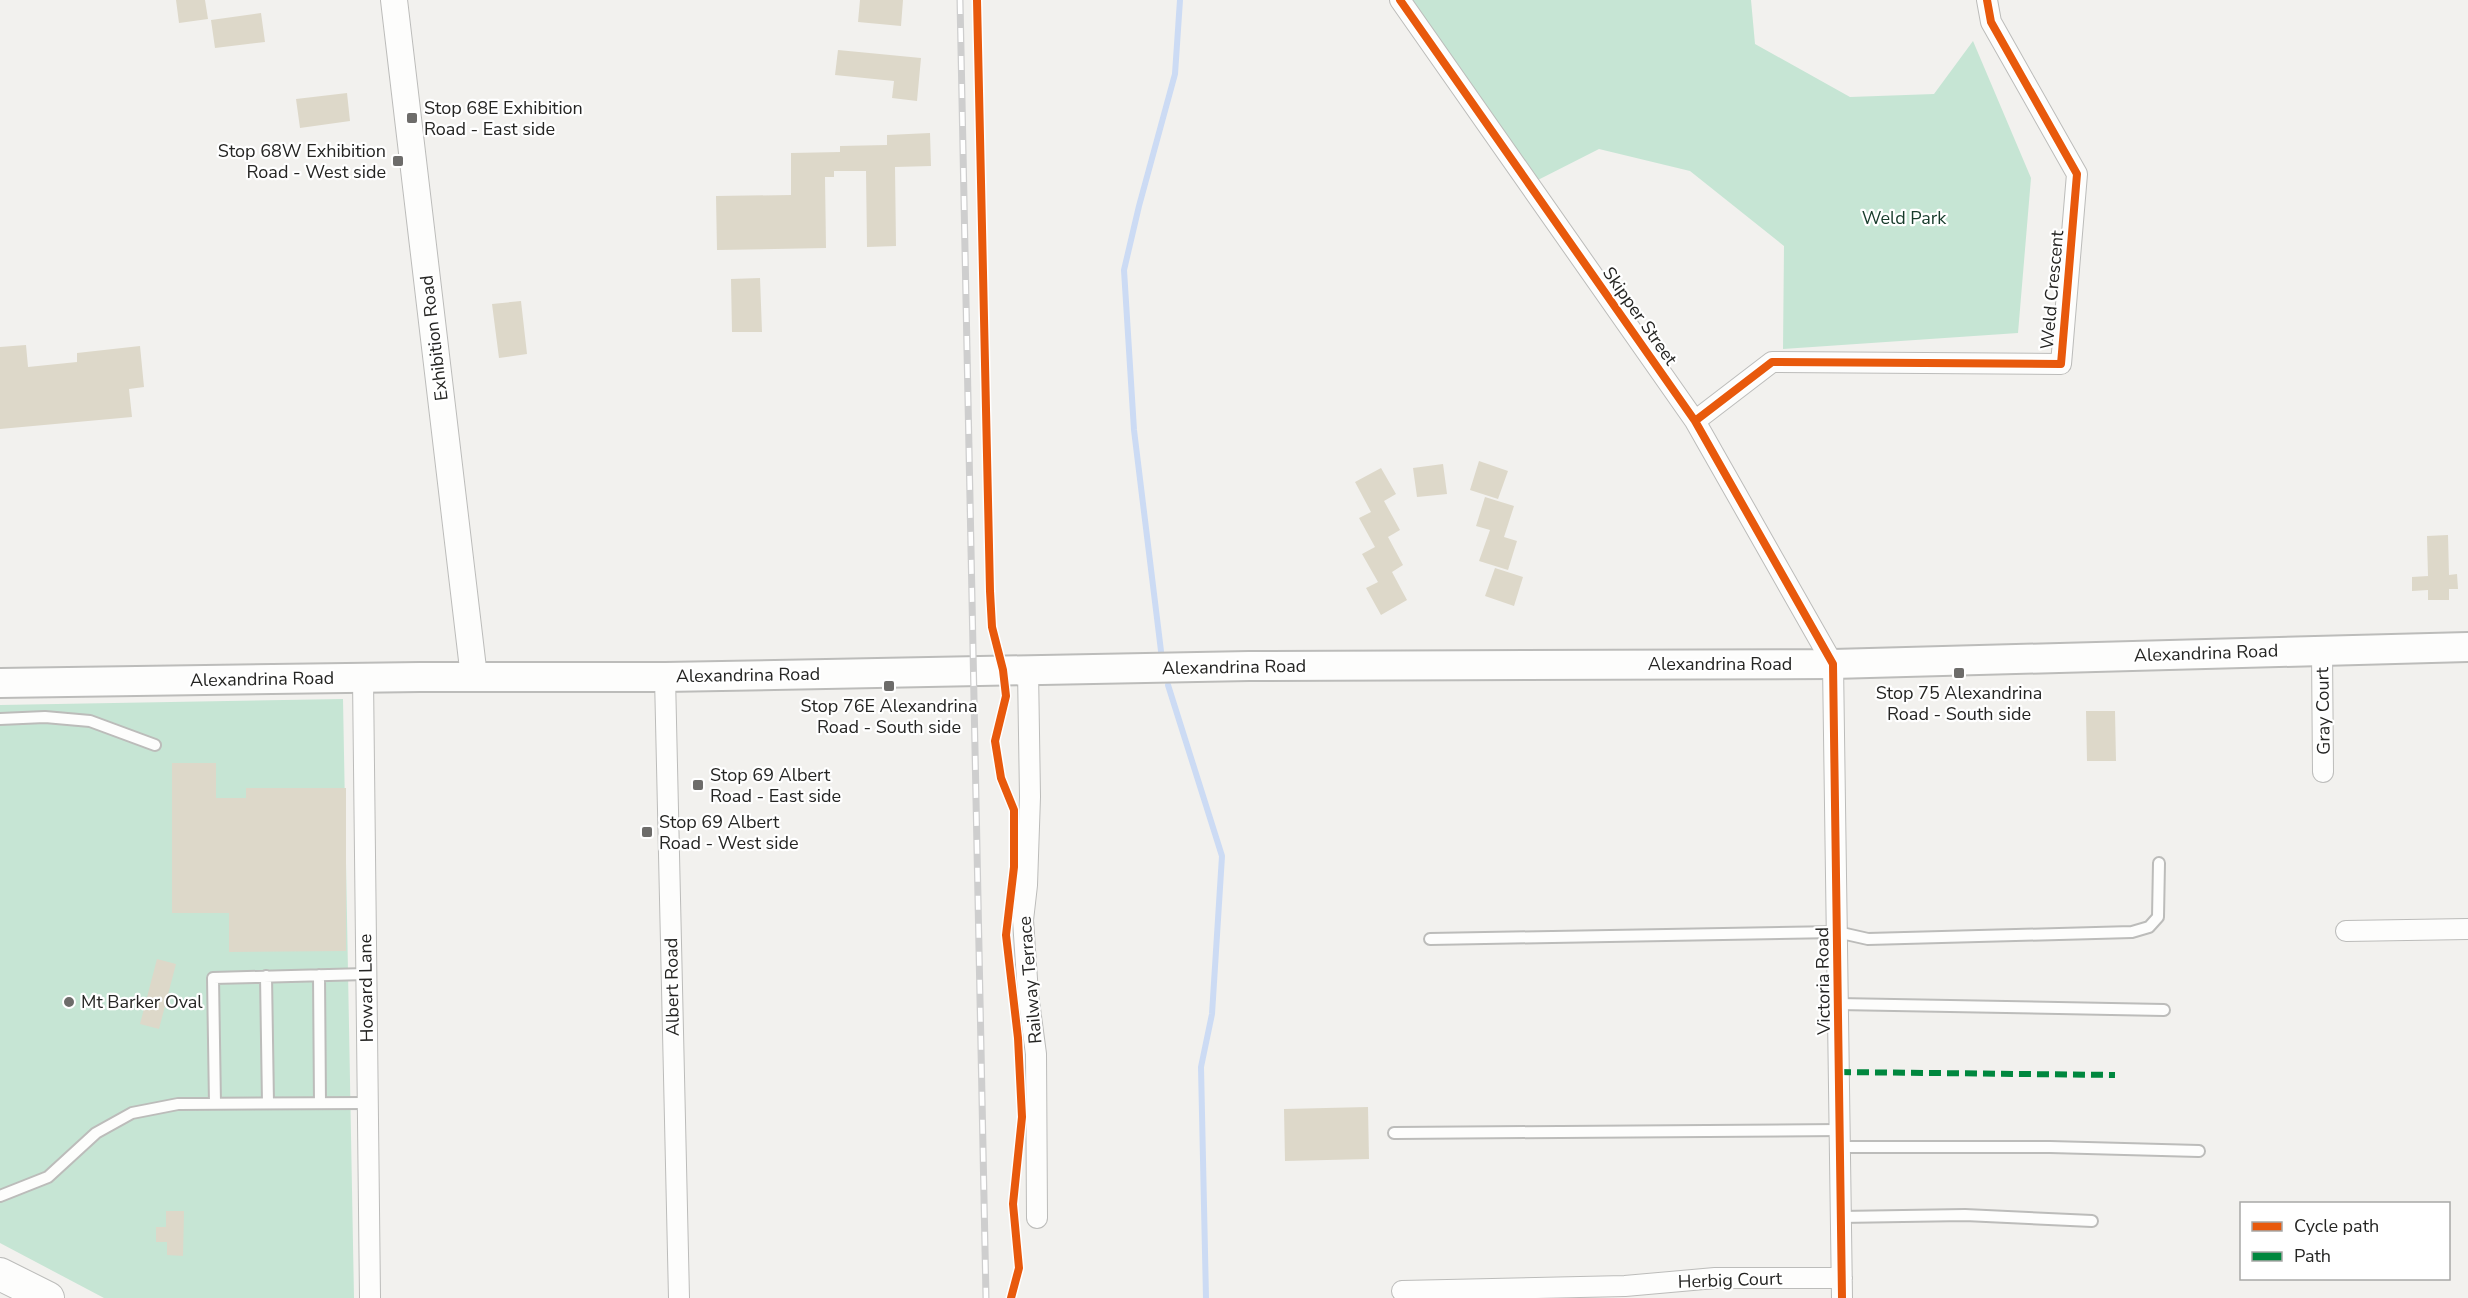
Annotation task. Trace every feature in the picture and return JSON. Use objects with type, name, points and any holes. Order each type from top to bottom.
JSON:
[{"type":"main road","name":"Alexandrina Road","points":[[0,683],[1028,670],[1833,664],[2468,647]]},
{"type":"main road","points":[[0,1274],[48,1298]]},
{"type":"street","name":"Exhibition Road","points":[[394,0],[474,677]]},
{"type":"street","name":"Skipper Street","points":[[1400,0],[1695,421],[1833,664]]},
{"type":"street","name":"Weld Crescent","points":[[1695,421],[1772,362],[2061,364],[2077,174],[1991,22],[1987,0]]},
{"type":"street","name":"Gray Court","points":[[2322,650],[2323,772]]},
{"type":"street","name":"Victoria Road","points":[[1833,664],[1842,1298]]},
{"type":"street","name":"Railway Terrace","points":[[1028,670],[1030,797],[1027,885],[1023,920],[1028,994],[1036,1054],[1038,1218]]},
{"type":"street","name":"Albert Road","points":[[665,676],[679,1298]]},
{"type":"street","name":"Howard Lane","points":[[363,678],[370,1298]]},
{"type":"street","points":[[2346,931],[2468,929]]},
{"type":"street","name":"Herbig Court","points":[[1402,1291],[1625,1286],[1715,1278],[1842,1278]]},
{"type":"lane","points":[[0,719],[45,717],[90,721],[154,745]]},
{"type":"lane","points":[[1430,939],[1837,932],[1868,939],[2141,930],[2149,927],[2158,917],[2159,863]]},
{"type":"lane","points":[[214,1104],[213,978],[366,974]]},
{"type":"lane","points":[[319,975],[320,1103]]},
{"type":"lane","points":[[266,976],[268,1103]]},
{"type":"lane","points":[[1838,1004],[2164,1010]]},
{"type":"lane","points":[[0,1196],[48,1177],[96,1133],[132,1113],[178,1104],[368,1103]]},
{"type":"lane","points":[[1394,1133],[1840,1139],[2050,1148],[2199,1151]]},
{"type":"lane","points":[[1841,1217],[1965,1215],[2092,1221]]},
{"type":"green space","name":"Weld Park","points":[[1405,0],[1751,0],[1755,44],[1850,97],[1934,94],[1973,41],[2031,178],[2018,333],[1783,349],[1784,246],[1690,171],[1599,149],[1532,183]]},
{"type":"green space","points":[[343,699],[354,1298],[104,1298],[0,1243],[0,705]]},
{"type":"building","points":[[176,0],[205,0],[208,19],[179,23]]},
{"type":"building","points":[[860,0],[903,0],[901,26],[858,22]]},
{"type":"building","points":[[261,13],[265,42],[215,48],[211,20]]},
{"type":"building","points":[[838,50],[921,58],[917,101],[892,98],[894,81],[835,75]]},
{"type":"building","points":[[347,93],[350,121],[300,128],[296,99]]},
{"type":"building","points":[[930,133],[931,166],[895,167],[896,246],[867,247],[866,171],[834,171],[834,177],[825,177],[826,248],[717,250],[716,196],[791,195],[791,153],[840,152],[840,146],[887,145],[887,135]]},
{"type":"building","points":[[760,278],[762,332],[732,332],[731,279]]},
{"type":"building","points":[[521,301],[527,354],[499,358],[492,304]]},
{"type":"building","points":[[26,345],[28,367],[77,362],[77,353],[140,346],[144,387],[129,389],[132,417],[0,429],[0,347]]},
{"type":"building","points":[[1479,461],[1508,471],[1498,499],[1470,490]]},
{"type":"building","points":[[1443,464],[1447,494],[1417,497],[1413,468]]},
{"type":"building","points":[[1381,468],[1396,494],[1384,501],[1400,530],[1388,537],[1403,565],[1392,572],[1407,600],[1381,615],[1366,588],[1378,582],[1362,554],[1375,547],[1359,518],[1371,512],[1355,482]]},
{"type":"building","points":[[1485,497],[1514,506],[1504,537],[1517,541],[1508,570],[1479,561],[1490,530],[1476,526]]},
{"type":"building","points":[[2448,535],[2449,575],[2457,574],[2458,589],[2449,589],[2449,600],[2428,600],[2428,590],[2412,591],[2412,577],[2428,576],[2427,536]]},
{"type":"building","points":[[1495,568],[1523,577],[1514,606],[1485,596]]},
{"type":"building","points":[[2086,711],[2115,711],[2116,761],[2087,761]]},
{"type":"building","points":[[172,763],[216,763],[216,798],[246,798],[246,788],[346,788],[346,951],[229,952],[229,913],[172,913]]},
{"type":"building","points":[[157,959],[176,964],[159,1029],[140,1024]]},
{"type":"building","points":[[1368,1107],[1369,1159],[1285,1161],[1284,1109]]},
{"type":"building","points":[[166,1211],[184,1211],[183,1256],[167,1255],[167,1242],[156,1242],[156,1227],[166,1227]]},
{"type":"waterway","points":[[1161,651],[1134,430],[1124,270],[1175,74],[1180,0]]},
{"type":"waterway","points":[[1168,685],[1222,856],[1212,1014],[1201,1067],[1206,1298]]},
{"type":"railway","points":[[960,0],[986,1298]]},
{"type":"marked path","points":[[1839,1072],[2115,1075]]},
{"type":"cycle path","points":[[977,0],[990,591],[992,627],[1003,670],[1006,696],[995,741],[1001,778],[1014,810],[1014,867],[1006,935],[1018,1038],[1022,1117],[1013,1204],[1019,1268],[1011,1298]]},
{"type":"cycle path","points":[[1400,0],[1695,421],[1833,664],[1842,1298]]},
{"type":"cycle path","points":[[1695,421],[1772,362],[2061,364],[2077,174],[1991,22],[1987,0]]},
{"type":"place","name":"Stop 68E Exhibition Road - East side","points":[[412,118]]},
{"type":"place","name":"Stop 68W Exhibition Road - West side","points":[[398,161]]},
{"type":"place","name":"Stop 75 Alexandrina Road - South side","points":[[1959,673]]},
{"type":"place","name":"Stop 76E Alexandrina Road - South side","points":[[889,686]]},
{"type":"place","name":"Stop 69 Albert Road - East side","points":[[698,785]]},
{"type":"place","name":"Stop 69 Albert Road - West side","points":[[647,832]]},
{"type":"place","name":"Mt Barker Oval","points":[[69,1002]]}]
